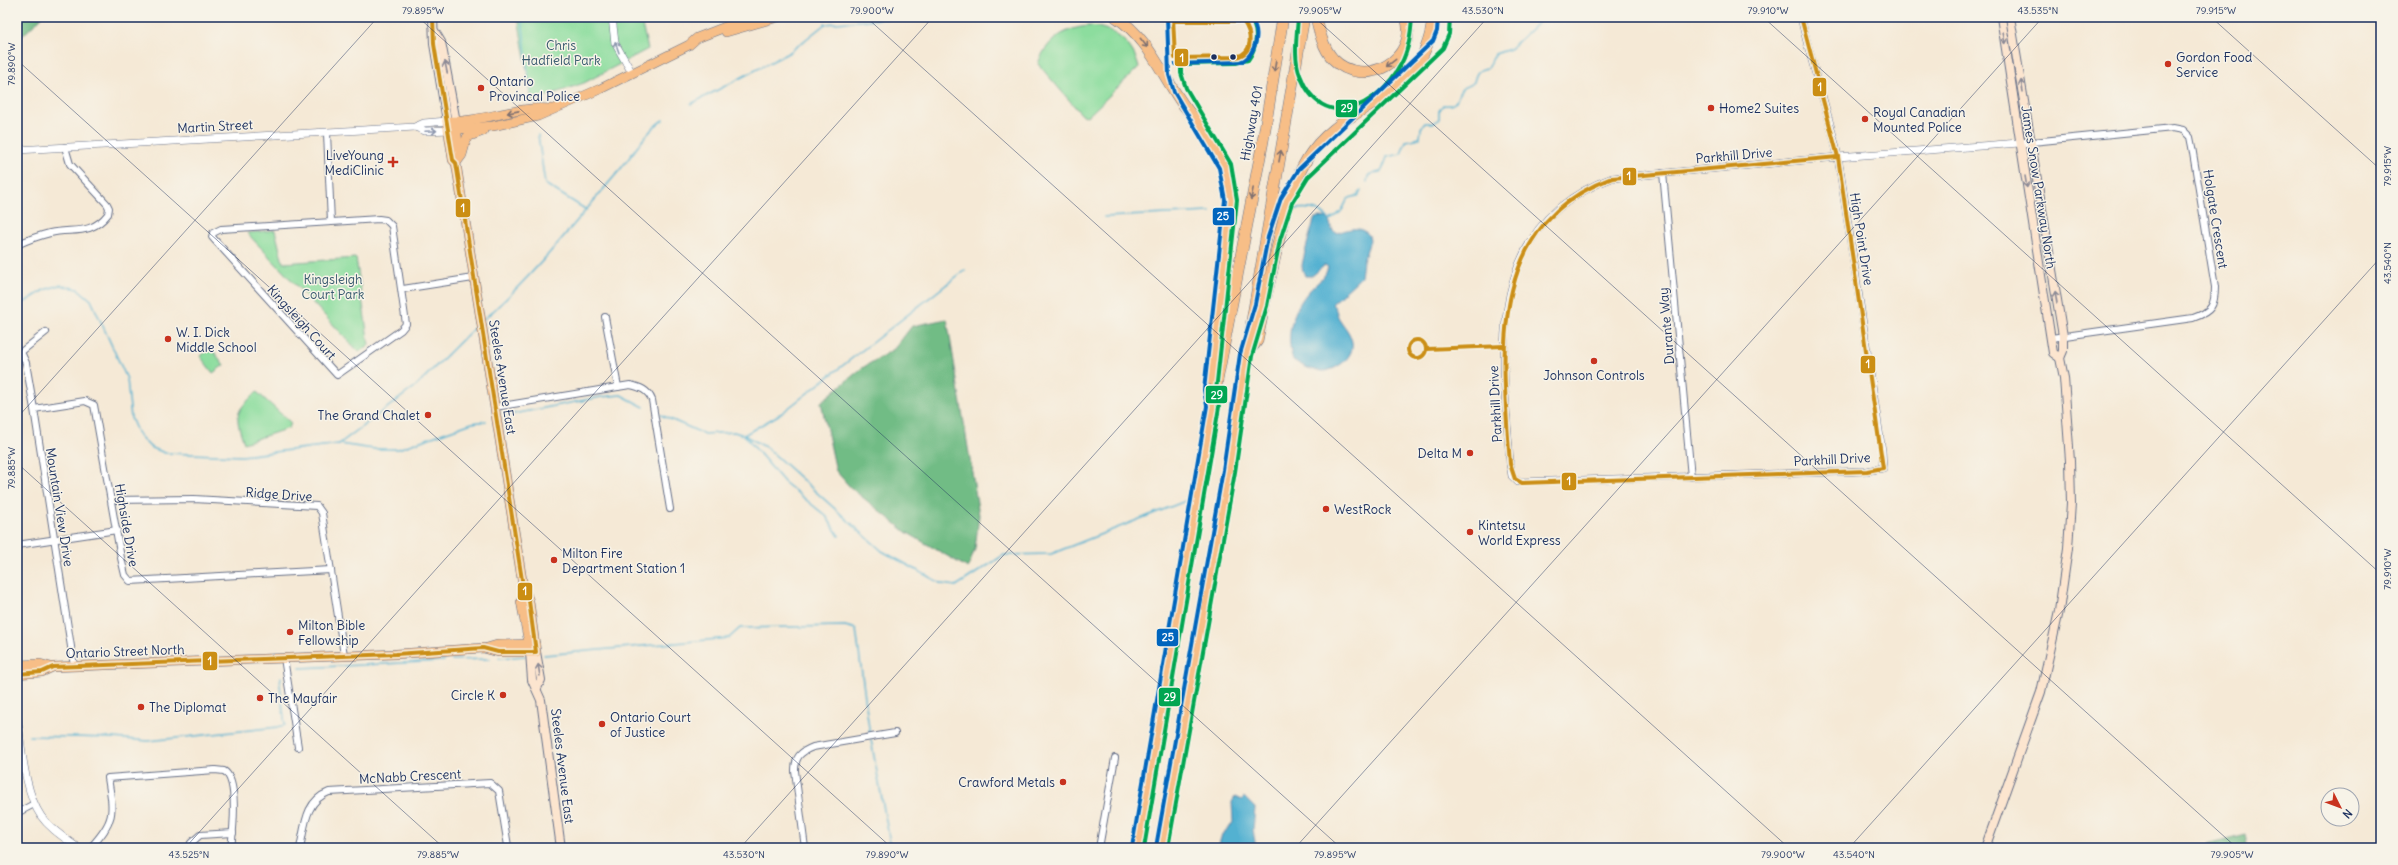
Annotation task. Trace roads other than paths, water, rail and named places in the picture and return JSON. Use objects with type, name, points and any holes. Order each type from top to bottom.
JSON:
[{"type":"highway","points":[[1116,17],[1132,29],[1155,58],[1183,104],[1198,120],[1217,149],[1229,181],[1231,200],[1230,225],[1210,391],[1213,406]]},
{"type":"highway","points":[[1162,848],[1229,471],[1246,355],[1304,17]]},
{"type":"highway","points":[[1316,17],[1325,46],[1333,59],[1344,67],[1357,72],[1371,72],[1392,63],[1401,54],[1409,36],[1406,17]]},
{"type":"highway","points":[[1246,355],[1257,341],[1288,201],[1308,158],[1331,132],[1390,92],[1413,72],[1428,45],[1433,17]]},
{"type":"highway","name":"Highway 401","points":[[1138,848],[1213,406],[1263,141],[1282,20]]},
{"type":"main road","name":"Martin Street","points":[[452,126],[493,126],[538,116],[600,89],[689,45],[700,37],[751,17]]},
{"type":"main road","name":"Martin Street","points":[[689,45],[699,44],[734,29],[778,17]]},
{"type":"main road","name":"James Snow Parkway North","points":[[1985,848],[2041,692],[2055,632],[2068,548],[2070,461],[2064,378],[2060,358],[2063,351],[2062,336],[2001,17]]},
{"type":"main road","name":"James Snow Parkway North","points":[[2010,17],[2051,338],[2054,353],[2060,358]]},
{"type":"main road","name":"Steeles Avenue East","points":[[433,18],[435,32],[441,42],[473,278],[525,595],[521,600],[541,680],[537,688],[541,700],[561,848]]},
{"type":"main road","name":"Martin Street","points":[[452,126],[535,107],[552,109]]},
{"type":"main road","points":[[458,161],[467,137],[493,126]]},
{"type":"main road","name":"Ontario Street North","points":[[17,665],[40,664],[51,667],[487,648],[498,652],[533,648]]},
{"type":"main road","name":"Ontario Street North","points":[[17,674],[42,672],[51,667]]},
{"type":"street","points":[[433,18],[443,17]]},
{"type":"street","points":[[612,17],[615,43],[632,73]]},
{"type":"street","name":"High Point Drive","points":[[1801,17],[1809,55],[1830,120],[1838,157],[1882,451],[1883,468]]},
{"type":"street","name":"Martin Street","points":[[17,150],[327,133],[415,127],[424,123],[452,126]]},
{"type":"street","name":"Holgate Crescent","points":[[2025,143],[2124,132],[2173,128],[2182,130],[2190,137],[2215,287],[2215,302],[2205,314],[2193,318],[2051,338]]},
{"type":"street","points":[[327,133],[331,222]]},
{"type":"street","name":"Parkhill Drive","points":[[1883,468],[1867,471],[1522,483],[1512,476],[1510,464],[1504,352],[1513,279],[1521,256],[1539,228],[1571,198],[1586,189],[1612,178],[1838,157],[2025,143]]},
{"type":"street","points":[[17,245],[28,239],[51,233],[87,230],[108,214],[110,208],[107,204],[70,164],[65,147]]},
{"type":"street","name":"Durante Way","points":[[1663,173],[1691,477]]},
{"type":"street","name":"Kingsleigh Court","points":[[379,219],[389,221],[392,226],[406,318],[404,328],[337,375],[212,237],[213,234],[220,229],[331,222],[379,219]]},
{"type":"street","points":[[402,289],[473,278]]},
{"type":"street","points":[[605,316],[618,387]]},
{"type":"street","points":[[19,352],[46,332]]},
{"type":"street","name":"Mountain View Drive","points":[[19,352],[26,363],[74,666]]},
{"type":"street","points":[[495,407],[618,387],[637,387],[649,393],[651,397],[670,509]]},
{"type":"street","name":"Highside Drive","points":[[34,410],[85,401],[94,405],[125,575],[130,581],[331,570]]},
{"type":"street","name":"Ridge Drive","points":[[112,500],[194,500],[317,506],[322,512],[344,655]]},
{"type":"street","points":[[17,545],[117,530]]},
{"type":"street","points":[[284,658],[298,747]]},
{"type":"street","points":[[17,718],[30,792],[34,804],[51,827],[78,848]]},
{"type":"street","points":[[806,848],[795,761],[802,751],[813,746],[895,733]]},
{"type":"street","points":[[1099,848],[1115,758]]},
{"type":"street","points":[[90,848],[110,824],[111,793],[108,778],[224,771],[229,774],[235,818],[231,848]]},
{"type":"street","name":"McNabb Crescent","points":[[300,848],[310,806],[317,797],[328,792],[490,783],[499,792],[508,846],[507,848]]},
{"type":"street","points":[[17,812],[34,804]]},
{"type":"street","points":[[191,843],[200,835],[233,834]]},
{"type":"water","points":[[1315,218],[1328,218],[1333,231],[1337,233],[1350,229],[1358,229],[1369,235],[1370,241],[1363,261],[1361,277],[1332,304],[1350,335],[1352,342],[1351,353],[1348,358],[1338,366],[1333,369],[1322,371],[1314,370],[1293,360],[1290,342],[1290,333],[1294,315],[1298,306],[1309,291],[1323,277],[1328,267],[1325,265],[1312,276],[1305,276],[1302,267]]},
{"type":"water","points":[[1235,797],[1241,800],[1244,797],[1255,808],[1253,830],[1256,848],[1218,848],[1222,834],[1233,822],[1232,802]]},
{"type":"waterway","points":[[691,104],[790,52],[825,24],[905,17]]},
{"type":"waterway","points":[[1367,182],[1368,176],[1381,171],[1387,157],[1401,154],[1406,141],[1420,138],[1421,128],[1425,123],[1433,123],[1439,119],[1439,111],[1443,105],[1455,103],[1460,91],[1474,82],[1478,72],[1482,69],[1488,68],[1495,54],[1510,49],[1544,17]]},
{"type":"waterway","points":[[522,18],[530,92]]},
{"type":"waterway","points":[[484,319],[537,267],[618,172],[651,130],[663,120]]},
{"type":"waterway","points":[[538,135],[545,184],[585,209]]},
{"type":"waterway","points":[[1329,221],[1341,211],[1348,199],[1358,196],[1361,191]]},
{"type":"waterway","points":[[1293,209],[1316,210],[1328,218]]},
{"type":"waterway","points":[[1104,217],[1210,212]]},
{"type":"waterway","points":[[965,270],[782,413],[744,435],[767,448],[882,551],[942,584],[956,586],[1004,555],[1051,554],[1188,500]]},
{"type":"waterway","points":[[17,307],[44,290],[60,285],[78,289],[91,300],[127,379],[131,418],[138,434],[150,447],[165,453],[242,456],[339,444],[374,449],[398,449],[472,423],[486,421]]},
{"type":"waterway","points":[[339,444],[416,386],[478,324]]},
{"type":"waterway","points":[[508,415],[601,397],[621,395],[644,407]]},
{"type":"waterway","points":[[661,415],[704,434],[734,432],[744,435],[784,482],[826,516],[839,536]]},
{"type":"waterway","points":[[544,655],[729,638],[740,628],[845,626],[856,629],[870,736]]},
{"type":"waterway","points":[[499,658],[525,656]]},
{"type":"waterway","points":[[452,660],[490,659]]},
{"type":"waterway","points":[[300,668],[444,661]]},
{"type":"waterway","points":[[29,736],[113,738],[148,741],[278,727],[285,725],[280,685],[281,677]]},
{"type":"waterway","points":[[871,740],[891,848]]},
{"type":"place","name":"Gordon Food Service","points":[[2168,64]]},
{"type":"place","name":"Ontario Provincal Police","points":[[481,88]]},
{"type":"place","name":"Home2 Suites","points":[[1711,108]]},
{"type":"place","name":"Royal Canadian Mounted Police","points":[[1865,119]]},
{"type":"place","name":"LiveYoung MediClinic","points":[[393,162]]},
{"type":"place","name":"W. I. Dick Middle School","points":[[168,339]]},
{"type":"place","name":"Johnson Controls","points":[[1594,361]]},
{"type":"place","name":"The Grand Chalet","points":[[428,415]]},
{"type":"place","name":"Delta M","points":[[1470,453]]},
{"type":"place","name":"WestRock","points":[[1326,509]]},
{"type":"place","name":"Kintetsu World Express","points":[[1470,532]]},
{"type":"place","name":"Milton Fire Department Station 1","points":[[554,560]]},
{"type":"place","name":"Milton Bible Fellowship","points":[[290,632]]},
{"type":"place","name":"Circle K","points":[[503,695]]},
{"type":"place","name":"The Mayfair","points":[[260,698]]},
{"type":"place","name":"The Diplomat","points":[[141,707]]},
{"type":"place","name":"Ontario Court of Justice","points":[[602,724]]},
{"type":"place","name":"Crawford Metals","points":[[1063,782]]},
{"type":"park label","name":"Chris Hadfield Park","points":[[561,52]]},
{"type":"park label","name":"Kingsleigh Court Park","points":[[333,286]]}]
